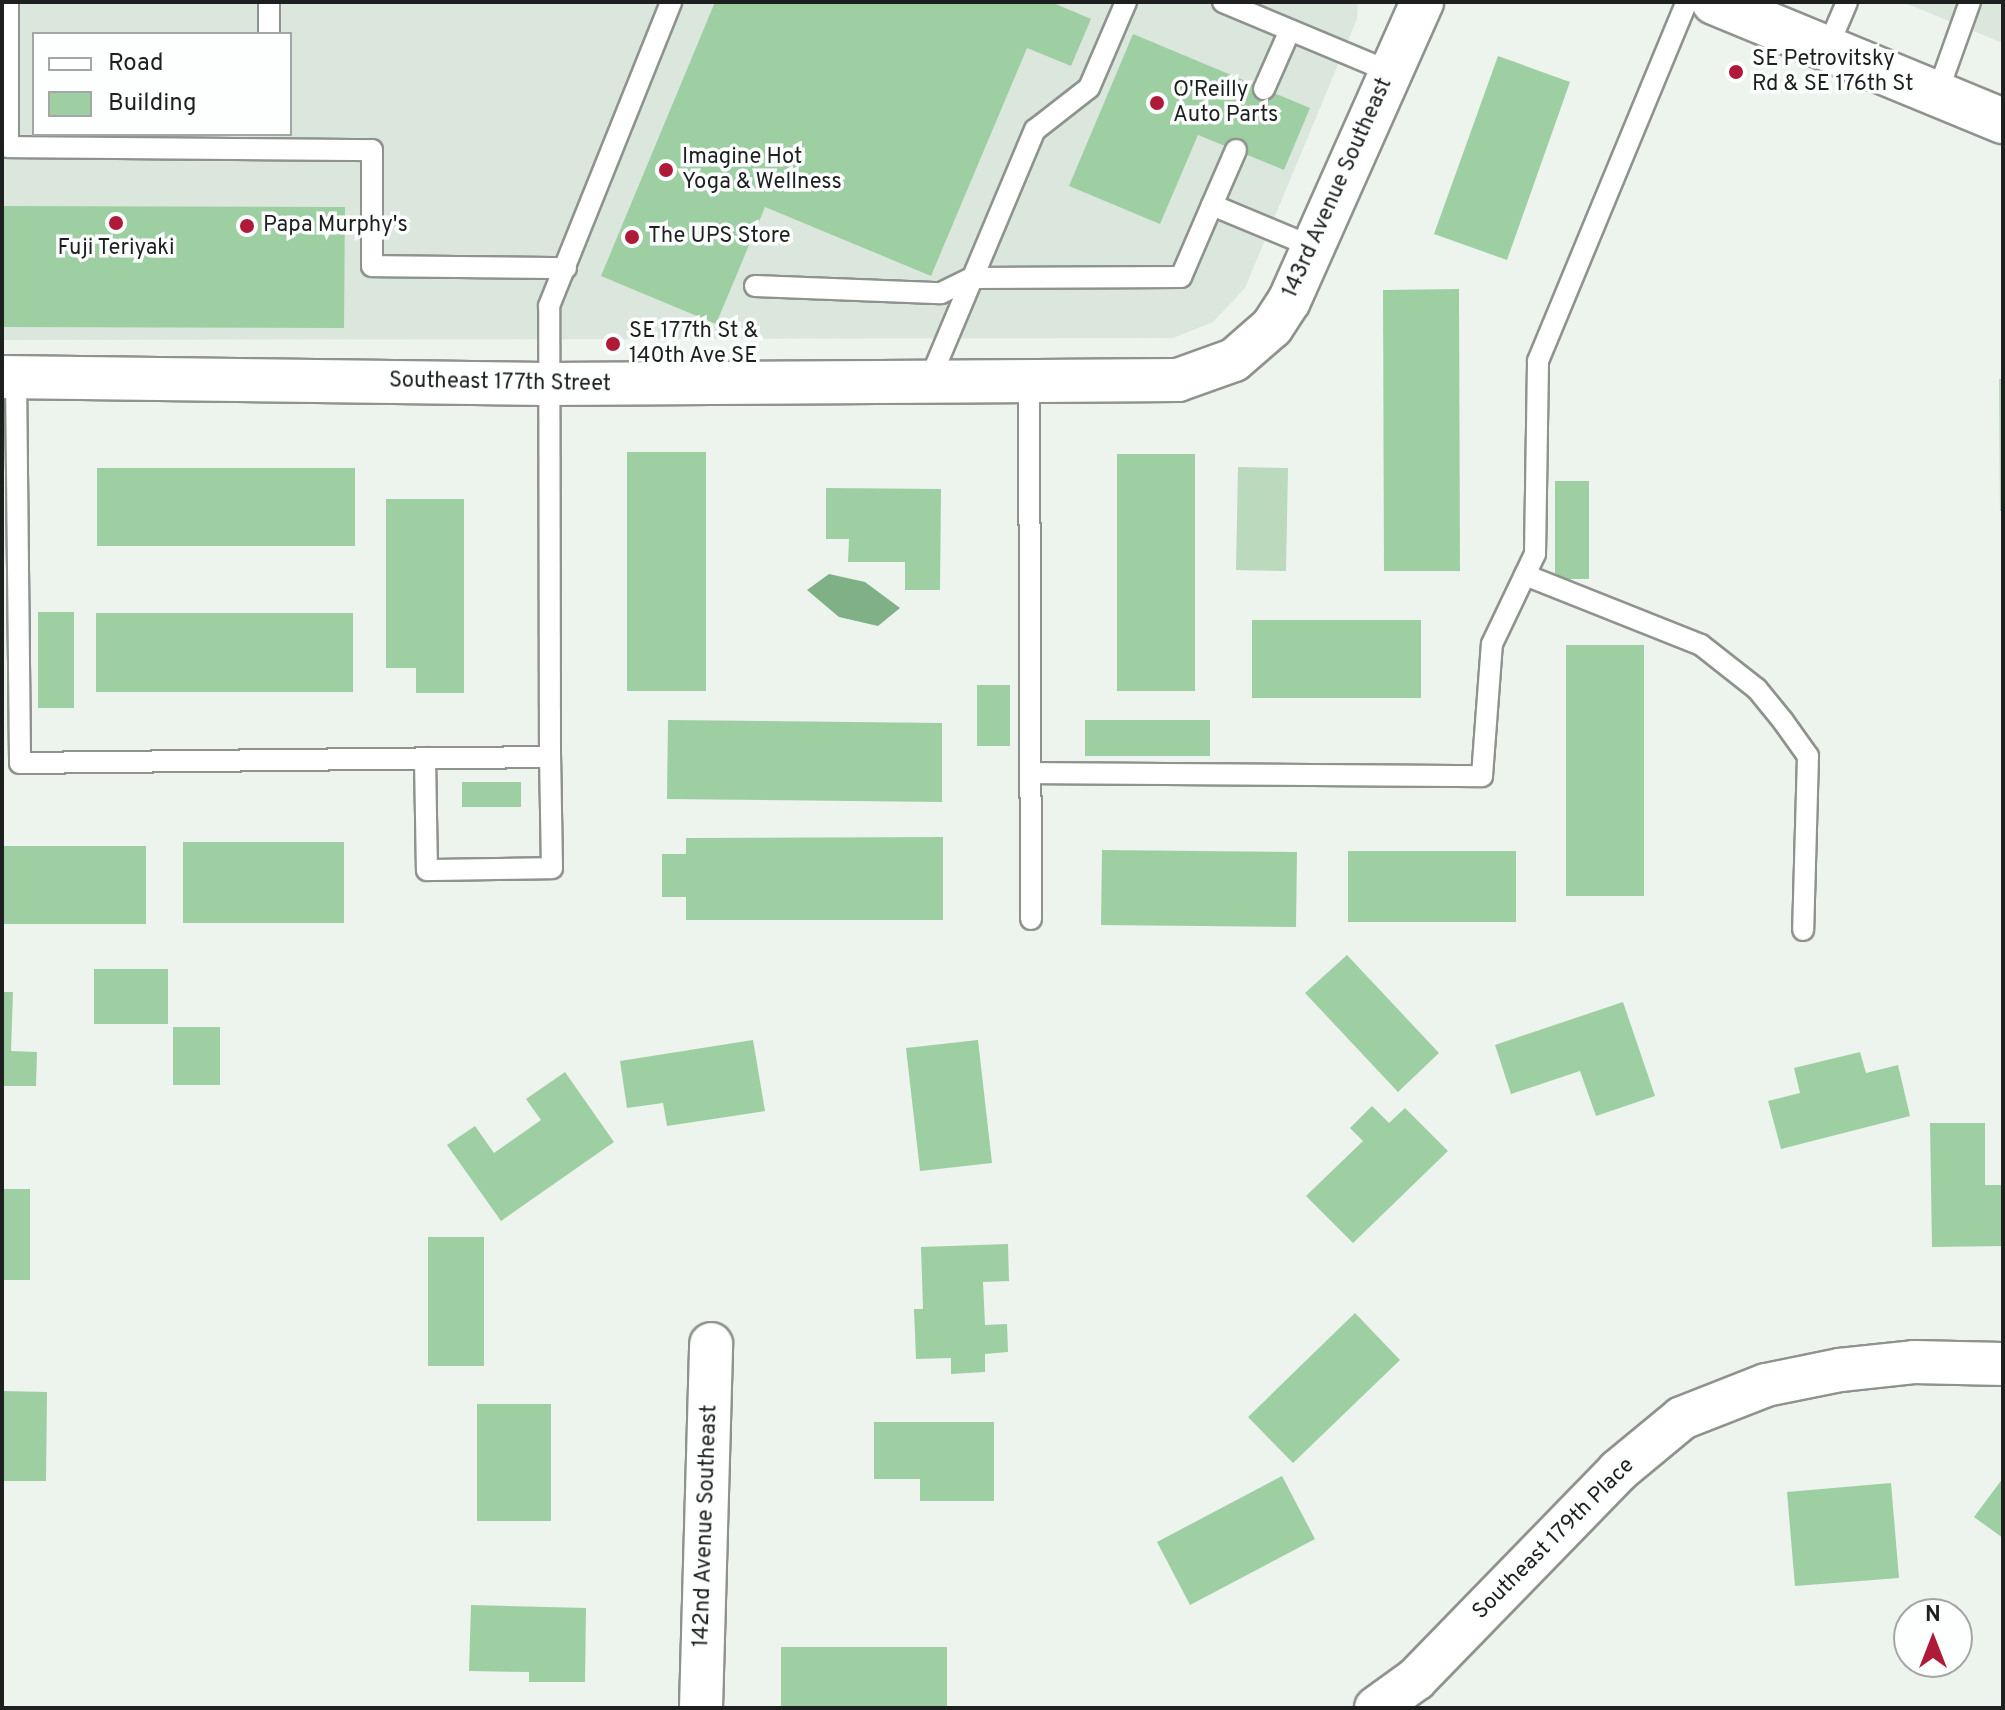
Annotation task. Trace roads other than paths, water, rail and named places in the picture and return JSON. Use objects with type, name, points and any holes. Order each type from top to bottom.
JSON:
[{"type":"main road","points":[[1714,2],[2003,121]]},
{"type":"street","name":"143rd Avenue Southeast","points":[[1234,360],[1272,327],[1313,247],[1422,2]]},
{"type":"street","name":"Southeast 177th Street","points":[[9,377],[546,384],[1029,384],[1178,380],[1234,360]]},
{"type":"street","name":"142nd Avenue Southeast","points":[[701,1708],[711,1344]]},
{"type":"street","name":"Southeast 179th Place","points":[[1376,1708],[1416,1679],[1618,1471],[1682,1418],[1766,1385],[1840,1370],[1914,1362],[2003,1364]]},
{"type":"lane","points":[[8,2],[5,47],[8,147],[268,142],[372,150],[372,266],[566,268]]},
{"type":"lane","points":[[269,2],[269,32]]},
{"type":"lane","points":[[425,758],[427,870],[552,868],[546,384],[549,306],[671,2]]},
{"type":"lane","points":[[928,384],[1035,130],[1089,88],[1126,2]]},
{"type":"lane","points":[[1223,2],[1390,72]]},
{"type":"lane","points":[[1030,773],[1482,776],[1492,644],[1535,554],[1538,361],[1687,2]]},
{"type":"lane","points":[[1827,49],[1847,2]]},
{"type":"lane","points":[[1937,94],[1970,2]]},
{"type":"lane","points":[[1264,89],[1290,30]]},
{"type":"lane","points":[[755,286],[941,293],[972,278],[1181,277],[1236,150]]},
{"type":"lane","points":[[1212,205],[1313,247]]},
{"type":"lane","points":[[9,377],[20,763],[550,757]]},
{"type":"lane","points":[[1029,384],[1031,919]]},
{"type":"lane","points":[[1525,575],[1701,645],[1757,689],[1783,721],[1808,756],[1803,930]]},
{"type":"place","name":"SE Petrovitsky Rd & SE 176th St","points":[[1736,72]]},
{"type":"place","name":"O'Reilly Auto Parts","points":[[1157,103]]},
{"type":"place","name":"Imagine Hot Yoga & Wellness","points":[[666,170]]},
{"type":"place","name":"Fuji Teriyaki","points":[[116,223]]},
{"type":"place","name":"Papa Murphy's","points":[[247,226]]},
{"type":"place","name":"The UPS Store","points":[[632,237]]},
{"type":"place","name":"SE 177th St & 140th Ave SE","points":[[613,344]]}]
